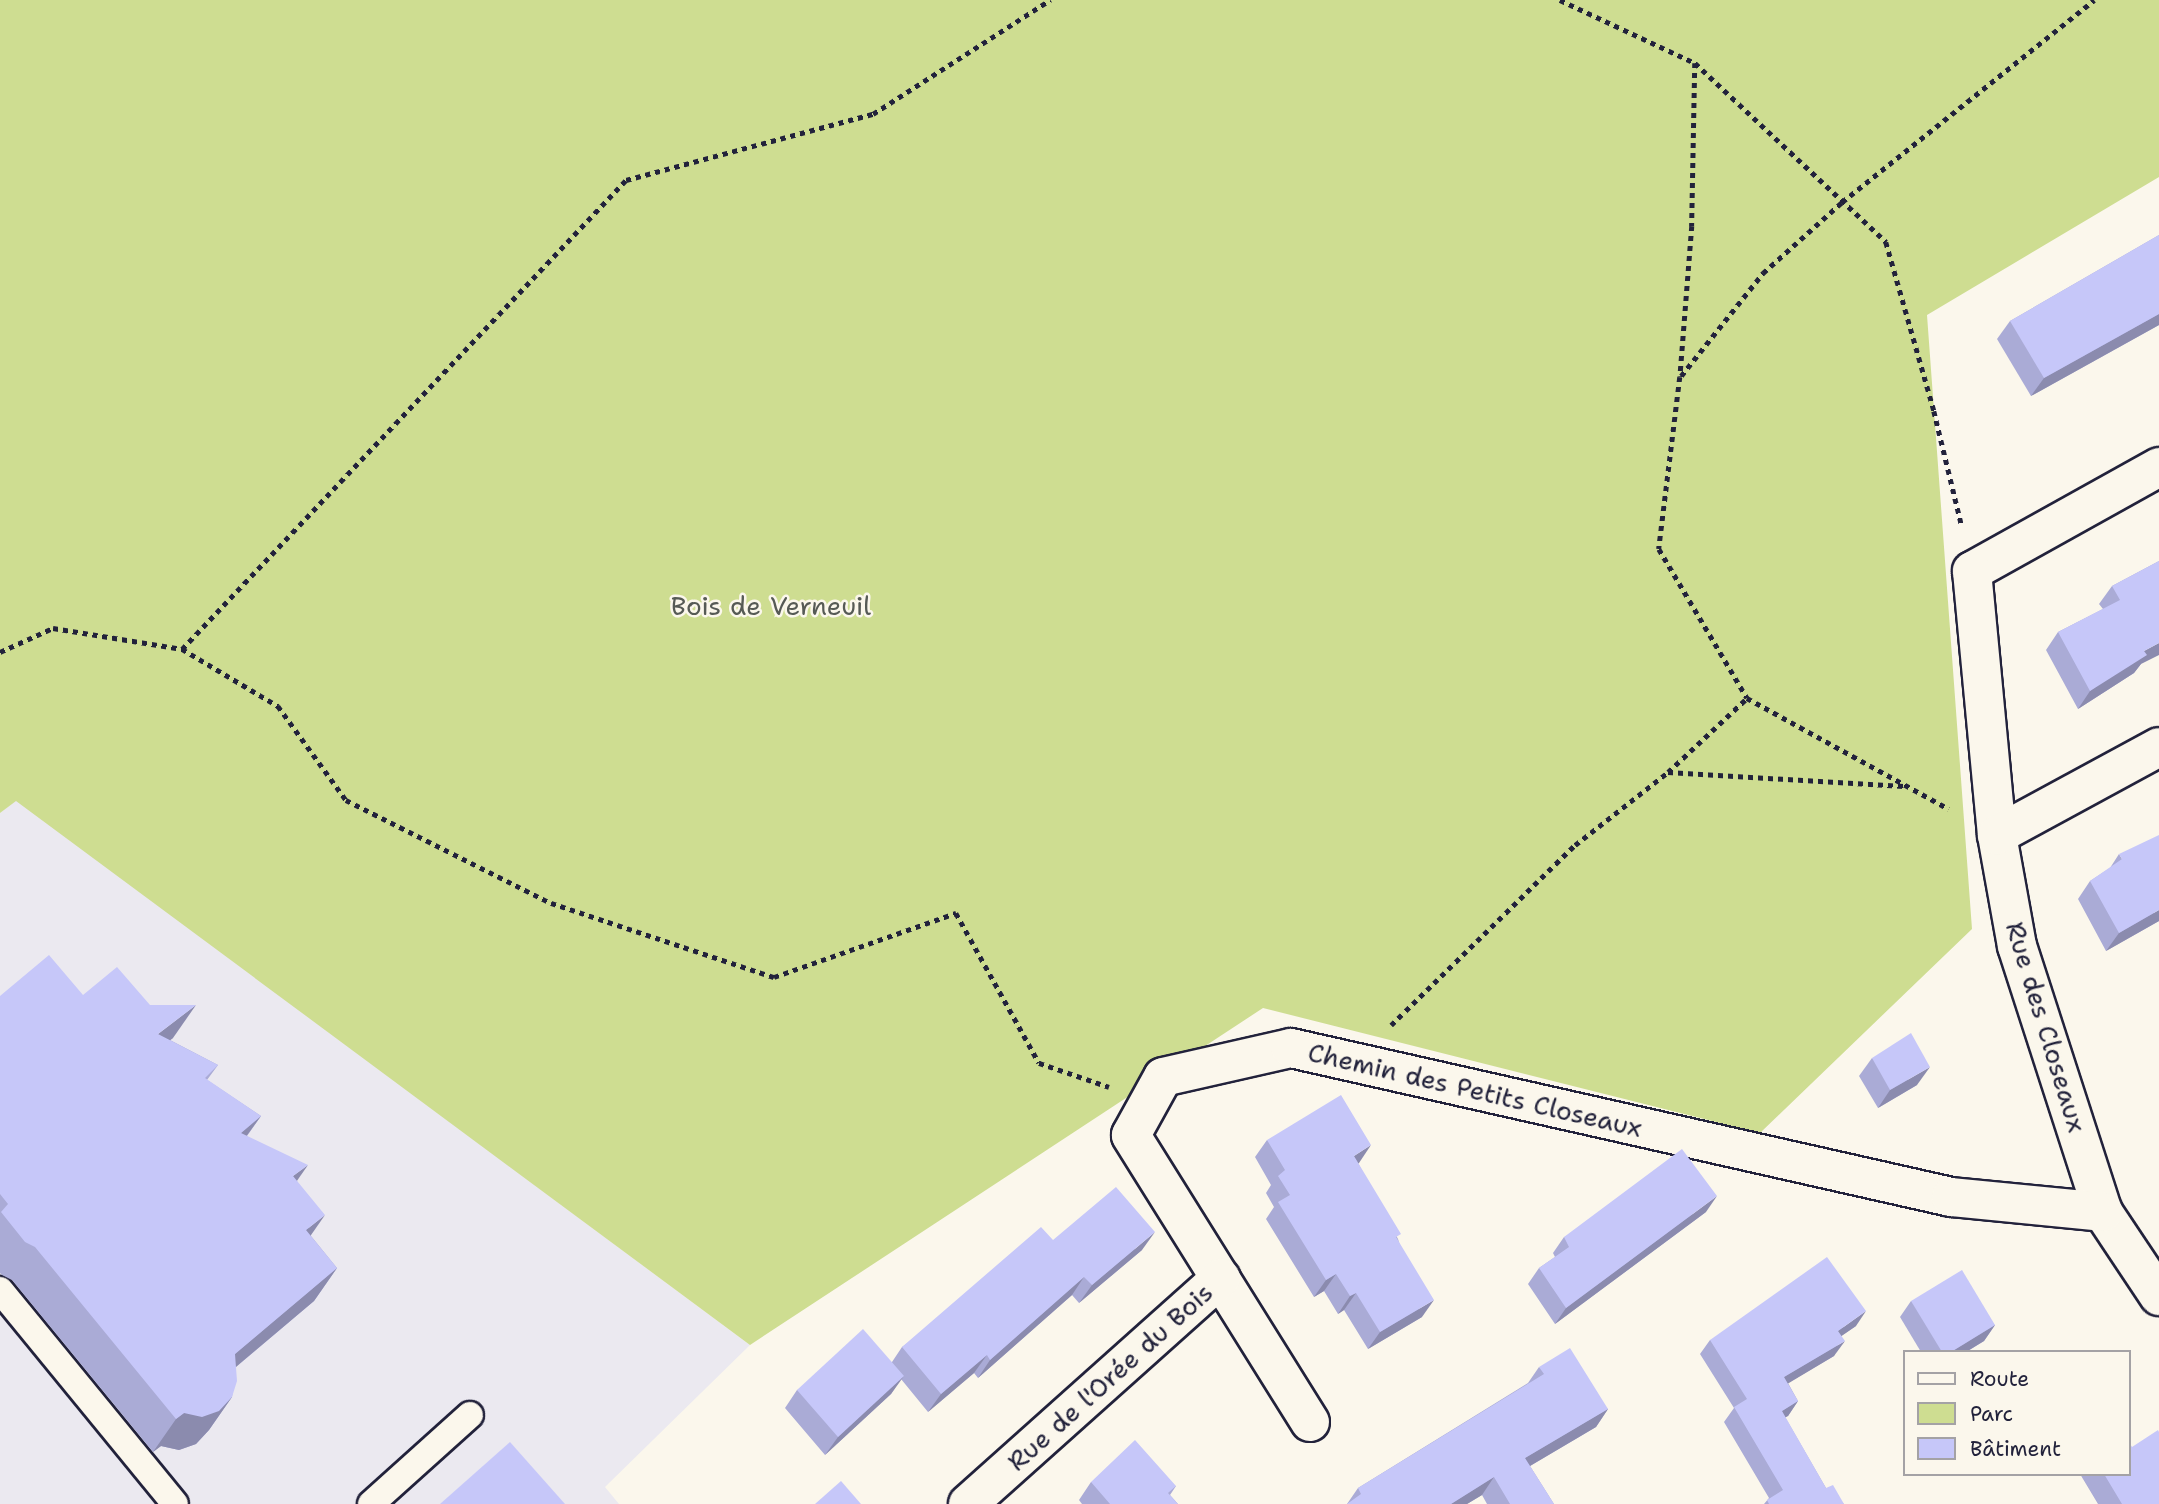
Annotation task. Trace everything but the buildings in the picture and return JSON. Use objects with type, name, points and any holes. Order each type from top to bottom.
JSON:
[{"type":"street","points":[[1972,571],[2159,467]]},
{"type":"street","name":"Rue des Closeaux","points":[[1972,571],[1997,835],[2017,946],[2103,1212],[2159,1296]]},
{"type":"street","points":[[1997,835],[2159,747]]},
{"type":"street","name":"Chemin des Petits Closeaux","points":[[1310,1422],[1131,1135],[1163,1077],[1291,1048],[1951,1197],[2103,1212]]},
{"type":"street","name":"Rue de l'Orée du Bois","points":[[968,1504],[1221,1278]]},
{"type":"lane","points":[[0,1290],[175,1504]]},
{"type":"lane","points":[[371,1504],[470,1415]]},
{"type":"path","points":[[182,649],[626,180],[873,114],[1050,0]]},
{"type":"path","points":[[1560,0],[1695,62],[1886,242],[1934,411],[1972,571]]},
{"type":"path","points":[[1680,377],[1763,274],[1842,202],[2094,0]]},
{"type":"path","points":[[1695,62],[1692,226],[1680,377],[1659,549],[1747,698],[1997,835]]},
{"type":"path","points":[[0,652],[53,628],[182,649],[278,706],[346,800],[551,903],[774,977],[956,913],[1039,1063],[1150,1101]]},
{"type":"path","points":[[1353,1062],[1575,845],[1668,772],[1747,698]]},
{"type":"path","points":[[1668,772],[1908,786]]},
{"type":"shaded area","points":[[16,800],[750,1345],[605,1487],[619,1504],[0,1504],[0,813]]},
{"type":"green space","name":"Bois de Verneuil","points":[[0,0],[2159,0],[2159,177],[1927,315],[1972,929],[1760,1133],[1263,1008],[750,1345],[16,801],[0,813]]}]
